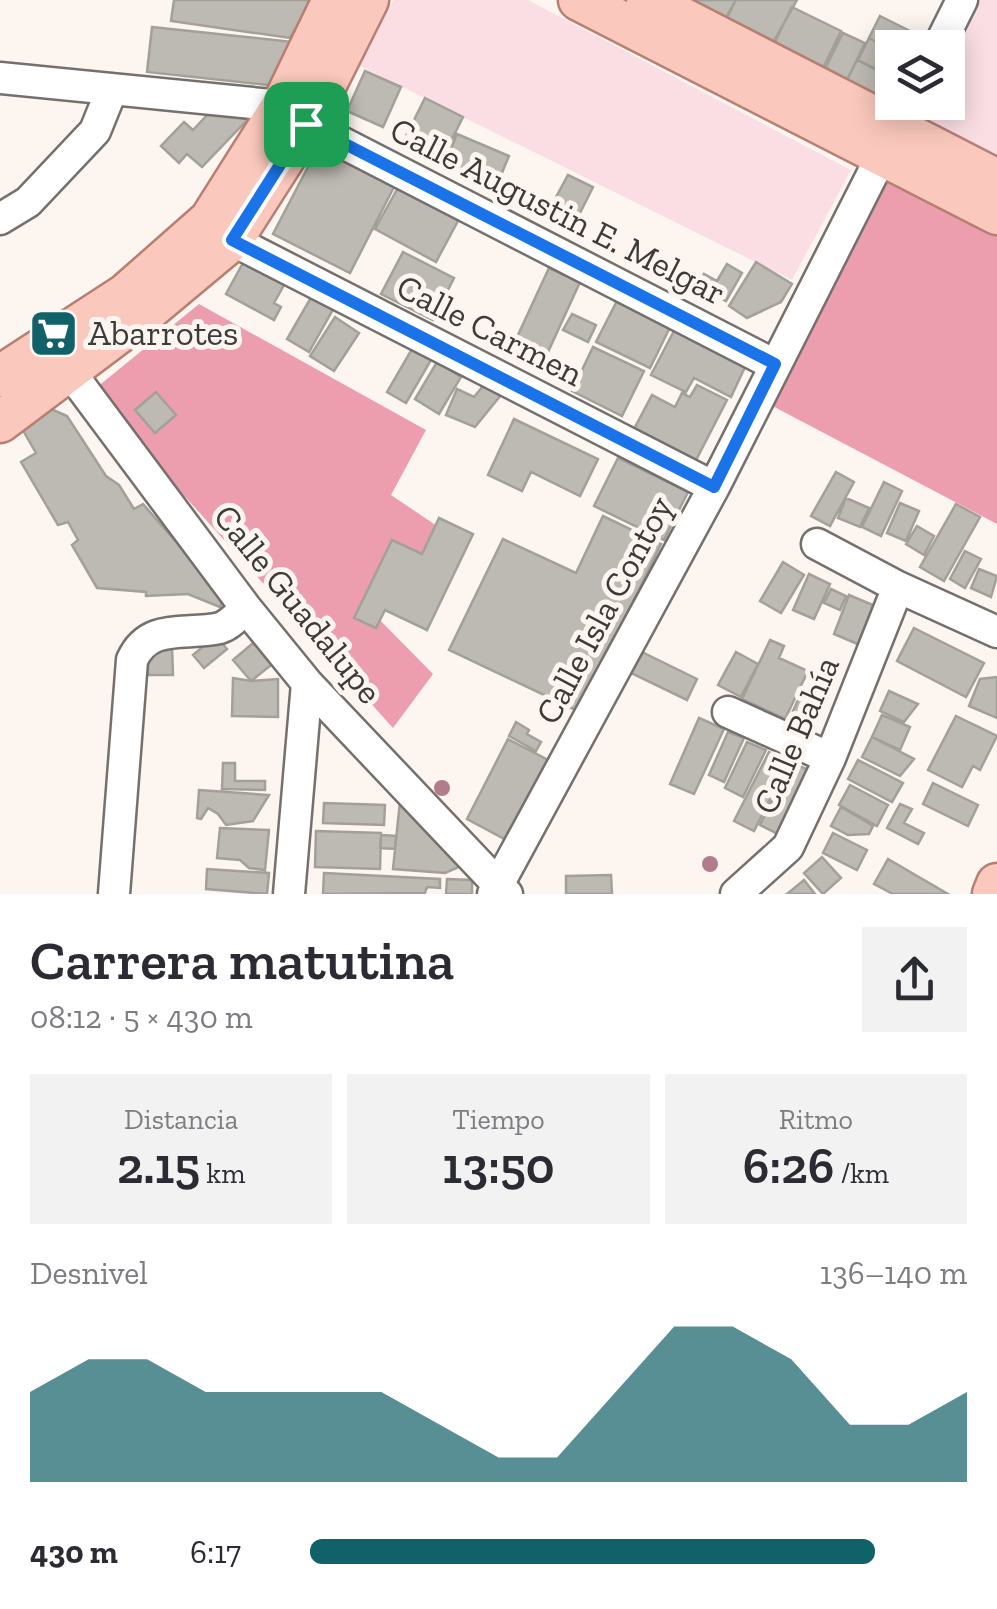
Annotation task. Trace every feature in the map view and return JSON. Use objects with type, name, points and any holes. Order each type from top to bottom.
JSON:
[{"type":"main road","points":[[0,376],[60,358],[141,316],[232,240],[294,115],[333,0]]},
{"type":"main road","points":[[0,422],[126,294],[210,220],[294,115],[368,0]]},
{"type":"main road","points":[[579,0],[895,129],[997,214]]},
{"type":"main road","points":[[647,0],[997,180]]},
{"type":"main road","points":[[993,894],[997,884]]},
{"type":"street","points":[[947,30],[962,0]]},
{"type":"street","points":[[0,78],[112,89],[294,115]]},
{"type":"street","points":[[0,219],[28,202],[96,131],[112,89]]},
{"type":"street","name":"Calle Augustin E. Melgar","points":[[294,115],[775,364]]},
{"type":"street","name":"Calle Isla Contoy","points":[[500,891],[714,487],[895,129]]},
{"type":"street","name":"Calle Carmen","points":[[232,240],[714,487]]},
{"type":"street","name":"Calle Guadalupe","points":[[60,358],[246,608],[307,683],[500,891]]},
{"type":"street","points":[[817,544],[898,587],[997,632]]},
{"type":"street","name":"Calle Bahía","points":[[736,894],[788,847],[830,758],[898,587]]},
{"type":"street","points":[[114,894],[132,660],[139,645],[154,636],[225,627],[246,608]]},
{"type":"street","points":[[289,894],[307,683]]},
{"type":"street","points":[[728,712],[830,758]]},
{"type":"shaded area","points":[[393,0],[528,0],[851,170],[792,280],[360,66]]},
{"type":"shaded area","points":[[977,0],[997,0],[997,231],[885,175],[915,120],[965,120],[965,30],[962,30]]},
{"type":"shaded area","points":[[885,175],[997,231],[997,524],[763,401]]},
{"type":"shaded area","points":[[199,304],[426,430],[391,495],[449,534],[368,608],[433,674],[393,728],[91,392]]},
{"type":"building","points":[[174,0],[312,0],[290,38],[171,21]]},
{"type":"building","points":[[685,0],[736,0],[724,21]]},
{"type":"building","points":[[736,0],[797,0],[771,46],[725,21]]},
{"type":"building","points":[[792,7],[841,31],[822,70],[773,46]]},
{"type":"building","points":[[880,16],[908,30],[875,30],[875,41],[869,38]]},
{"type":"building","points":[[152,27],[293,42],[277,86],[147,72]]},
{"type":"building","points":[[843,33],[865,43],[846,82],[824,71]]},
{"type":"building","points":[[869,38],[875,41],[875,68],[858,60]]},
{"type":"building","points":[[857,60],[875,69],[875,97],[846,82]]},
{"type":"building","points":[[365,71],[401,87],[383,127],[347,111]]},
{"type":"building","points":[[425,98],[463,117],[442,159],[404,140]]},
{"type":"building","points":[[209,113],[248,119],[202,167],[187,154],[179,163],[161,146],[184,122],[193,130]]},
{"type":"building","points":[[457,134],[509,156],[496,187],[444,165]]},
{"type":"building","points":[[320,144],[396,183],[350,273],[273,234]]},
{"type":"building","points":[[568,175],[593,187],[575,223],[549,210]]},
{"type":"building","points":[[399,186],[459,219],[436,262],[375,229]]},
{"type":"building","points":[[403,252],[454,278],[433,320],[381,294]]},
{"type":"building","points":[[756,262],[792,284],[781,302],[747,318],[729,306]]},
{"type":"building","points":[[243,263],[284,285],[274,303],[281,307],[274,320],[226,294]]},
{"type":"building","points":[[727,264],[742,273],[726,301],[697,286],[704,274],[717,281]]},
{"type":"building","points":[[549,268],[580,282],[543,363],[512,348]]},
{"type":"building","points":[[313,294],[335,306],[309,352],[287,339]]},
{"type":"building","points":[[618,299],[671,325],[650,368],[596,342]]},
{"type":"building","points":[[572,314],[596,325],[588,342],[563,330]]},
{"type":"building","points":[[335,317],[359,333],[334,371],[310,356]]},
{"type":"building","points":[[674,331],[745,367],[731,397],[694,378],[686,392],[651,375]]},
{"type":"building","points":[[593,347],[644,371],[622,416],[572,391]]},
{"type":"building","points":[[412,349],[431,360],[406,403],[387,392]]},
{"type":"building","points":[[437,362],[461,377],[439,414],[415,399]]},
{"type":"building","points":[[697,385],[727,400],[695,462],[633,431],[652,395],[675,407],[682,393],[690,397]]},
{"type":"building","points":[[483,386],[501,395],[475,427],[446,415],[457,389],[474,397]]},
{"type":"building","points":[[156,392],[176,415],[155,433],[135,410]]},
{"type":"building","points":[[51,409],[67,416],[106,476],[119,485],[134,509],[143,504],[224,597],[220,607],[188,594],[146,596],[146,592],[97,588],[72,545],[78,540],[68,522],[58,525],[21,462],[36,453],[21,427]]},
{"type":"building","points":[[514,419],[598,459],[580,496],[531,472],[522,491],[488,475]]},
{"type":"building","points":[[618,458],[688,492],[664,540],[594,506]]},
{"type":"building","points":[[836,472],[854,482],[830,526],[811,516]]},
{"type":"building","points":[[884,482],[902,491],[881,536],[862,527]]},
{"type":"building","points":[[846,498],[869,508],[860,527],[838,518]]},
{"type":"building","points":[[900,503],[919,511],[906,541],[887,533]]},
{"type":"building","points":[[956,504],[980,517],[944,581],[920,567]]},
{"type":"building","points":[[603,516],[661,544],[580,712],[449,650],[503,539],[576,573]]},
{"type":"building","points":[[439,518],[473,534],[427,630],[385,610],[376,628],[354,618],[392,540],[422,554]]},
{"type":"building","points":[[917,526],[934,536],[924,555],[906,544]]},
{"type":"building","points":[[965,551],[981,559],[965,588],[950,579]]},
{"type":"building","points":[[783,562],[804,575],[781,613],[760,601]]},
{"type":"building","points":[[979,569],[997,576],[991,597],[971,588]]},
{"type":"building","points":[[809,574],[830,584],[814,619],[793,610]]},
{"type":"building","points":[[831,589],[846,596],[840,610],[824,603]]},
{"type":"building","points":[[849,595],[875,606],[860,645],[834,634]]},
{"type":"building","points":[[914,628],[984,663],[966,697],[897,661]]},
{"type":"building","points":[[216,636],[227,649],[204,668],[193,655]]},
{"type":"building","points":[[258,639],[276,661],[251,681],[233,660]]},
{"type":"building","points":[[770,640],[784,646],[779,658],[808,671],[785,719],[742,699]]},
{"type":"building","points":[[159,646],[172,646],[173,675],[148,675],[148,662]]},
{"type":"building","points":[[642,652],[697,679],[687,700],[631,673]]},
{"type":"building","points":[[736,652],[758,664],[741,697],[718,685]]},
{"type":"building","points":[[997,677],[997,718],[969,706],[980,679]]},
{"type":"building","points":[[233,678],[278,679],[278,717],[232,716]]},
{"type":"building","points":[[803,689],[822,698],[807,729],[789,720]]},
{"type":"building","points":[[889,691],[918,704],[904,722],[880,711]]},
{"type":"building","points":[[882,715],[910,727],[900,750],[872,737]]},
{"type":"building","points":[[956,716],[997,736],[980,770],[973,766],[962,787],[928,770]]},
{"type":"building","points":[[699,718],[724,729],[694,794],[670,784]]},
{"type":"building","points":[[516,722],[541,742],[536,751],[509,736]]},
{"type":"building","points":[[728,732],[744,738],[724,782],[709,775]]},
{"type":"building","points":[[872,737],[914,759],[900,776],[862,757]]},
{"type":"building","points":[[508,739],[552,762],[510,842],[467,819]]},
{"type":"building","points":[[747,742],[766,750],[743,797],[725,788]]},
{"type":"building","points":[[769,752],[789,762],[754,831],[734,821]]},
{"type":"building","points":[[858,760],[903,783],[892,802],[848,779]]},
{"type":"building","points":[[791,762],[813,772],[782,836],[760,825]]},
{"type":"building","points":[[223,763],[235,763],[235,781],[265,781],[265,790],[222,789]]},
{"type":"building","points":[[933,783],[978,805],[968,826],[923,804]]},
{"type":"building","points":[[850,785],[888,805],[877,826],[839,805]]},
{"type":"building","points":[[199,790],[269,795],[253,821],[226,825],[208,808],[201,819],[197,818]]},
{"type":"building","points":[[400,801],[461,866],[445,873],[393,869]]},
{"type":"building","points":[[324,803],[385,805],[384,825],[323,823]]},
{"type":"building","points":[[900,804],[912,809],[904,823],[924,833],[918,844],[887,828]]},
{"type":"building","points":[[841,807],[873,826],[869,834],[848,835],[831,826]]},
{"type":"building","points":[[220,828],[269,830],[265,870],[249,868],[240,860],[217,858]]},
{"type":"building","points":[[316,831],[381,833],[380,869],[315,867]]},
{"type":"building","points":[[833,833],[867,850],[857,870],[823,853]]},
{"type":"building","points":[[381,835],[396,836],[395,849],[380,848]]},
{"type":"building","points":[[822,857],[841,878],[823,894],[804,873]]},
{"type":"building","points":[[888,859],[948,894],[893,894],[874,884]]},
{"type":"building","points":[[207,869],[269,873],[267,894],[206,889]]},
{"type":"building","points":[[324,873],[440,879],[440,888],[427,887],[425,893],[323,894]]},
{"type":"building","points":[[611,875],[612,894],[566,894],[566,876]]},
{"type":"building","points":[[447,879],[472,880],[472,894],[446,894]]},
{"type":"building","points":[[804,880],[815,894],[787,894]]},
{"type":"place","name":"Abarrotes","points":[[53,333]]},
{"type":"route","points":[[306,124],[775,364],[714,487],[232,240],[306,124]]}]
